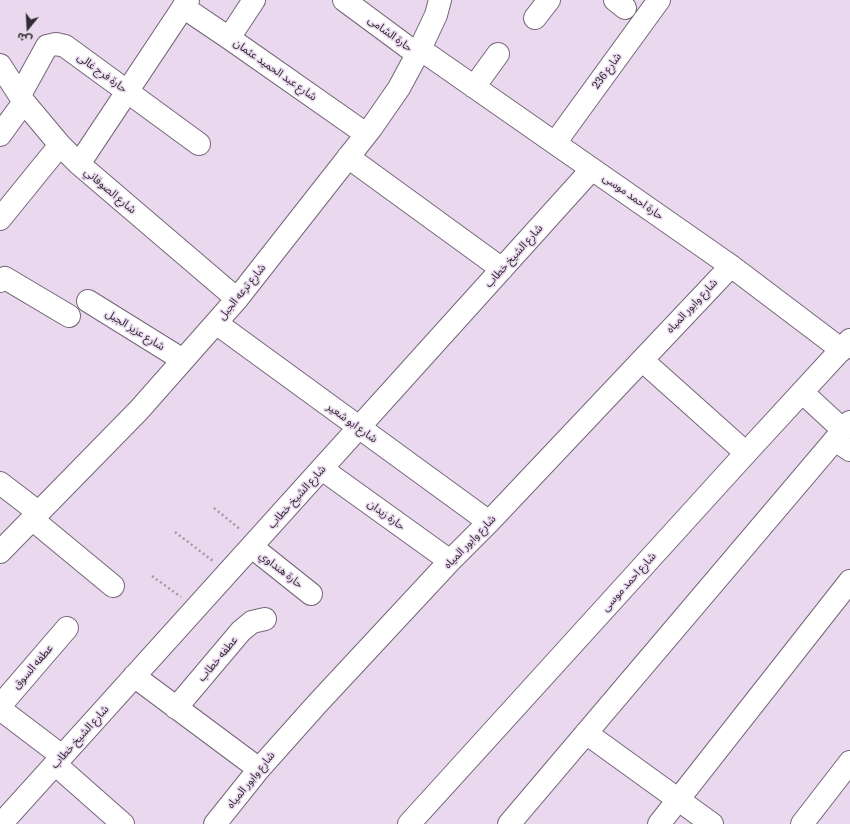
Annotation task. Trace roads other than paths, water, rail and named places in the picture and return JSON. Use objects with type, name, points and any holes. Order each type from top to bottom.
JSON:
[{"type":"street","points":[[229,38],[254,0]]},
{"type":"street","name":"حارة الشامى","points":[[344,0],[418,51]]},
{"type":"street","name":"شارع ترعه الجبل","points":[[0,552],[139,410],[237,299],[366,134],[399,88],[436,15],[440,0]]},
{"type":"street","points":[[535,18],[549,0]]},
{"type":"street","name":"شارع 236","points":[[555,143],[658,0]]},
{"type":"street","points":[[79,164],[186,3]]},
{"type":"street","name":"شارع عبد الحميد عثمان","points":[[186,3],[229,38],[366,134]]},
{"type":"street","name":"حارة فرج غالى","points":[[0,135],[22,99],[47,46],[56,44],[65,46],[199,144]]},
{"type":"street","name":"حارة احمد موسى","points":[[418,51],[474,87],[846,345]]},
{"type":"street","points":[[474,87],[498,54]]},
{"type":"street","name":"شارع الصوفاني","points":[[0,65],[22,99],[60,145],[79,164],[237,299]]},
{"type":"street","points":[[0,219],[60,145]]},
{"type":"street","points":[[348,157],[502,269]]},
{"type":"street","name":"شارع الشيخ خطاب","points":[[13,820],[59,760],[592,169]]},
{"type":"street","name":"شارع وابور المياه","points":[[215,824],[259,769],[316,704],[731,266]]},
{"type":"street","points":[[0,281],[5,278],[69,316]]},
{"type":"street","name":"شارع عزيز الجبل","points":[[88,301],[183,360]]},
{"type":"street","name":"شارع ابو شعير","points":[[216,323],[489,522]]},
{"type":"street","name":"شارع احمد موسى","points":[[409,824],[746,453],[761,427],[802,392],[846,345]]},
{"type":"street","points":[[642,360],[746,453]]},
{"type":"street","points":[[509,824],[586,733],[845,435],[802,392]]},
{"type":"street","name":"حارة زيدان","points":[[322,469],[450,561]]},
{"type":"street","points":[[0,483],[113,586]]},
{"type":"street","name":"حارة هنداوي","points":[[254,544],[312,594]]},
{"type":"street","points":[[659,824],[850,581]]},
{"type":"street","name":"عطفه خطاب","points":[[176,708],[241,631],[252,622],[265,619]]},
{"type":"street","name":"عطفه السوق","points":[[0,706],[67,628]]},
{"type":"street","points":[[134,676],[259,769]]},
{"type":"street","points":[[0,709],[59,760],[123,824]]},
{"type":"street","points":[[586,733],[712,824]]},
{"type":"street","points":[[802,824],[850,762]]}]
